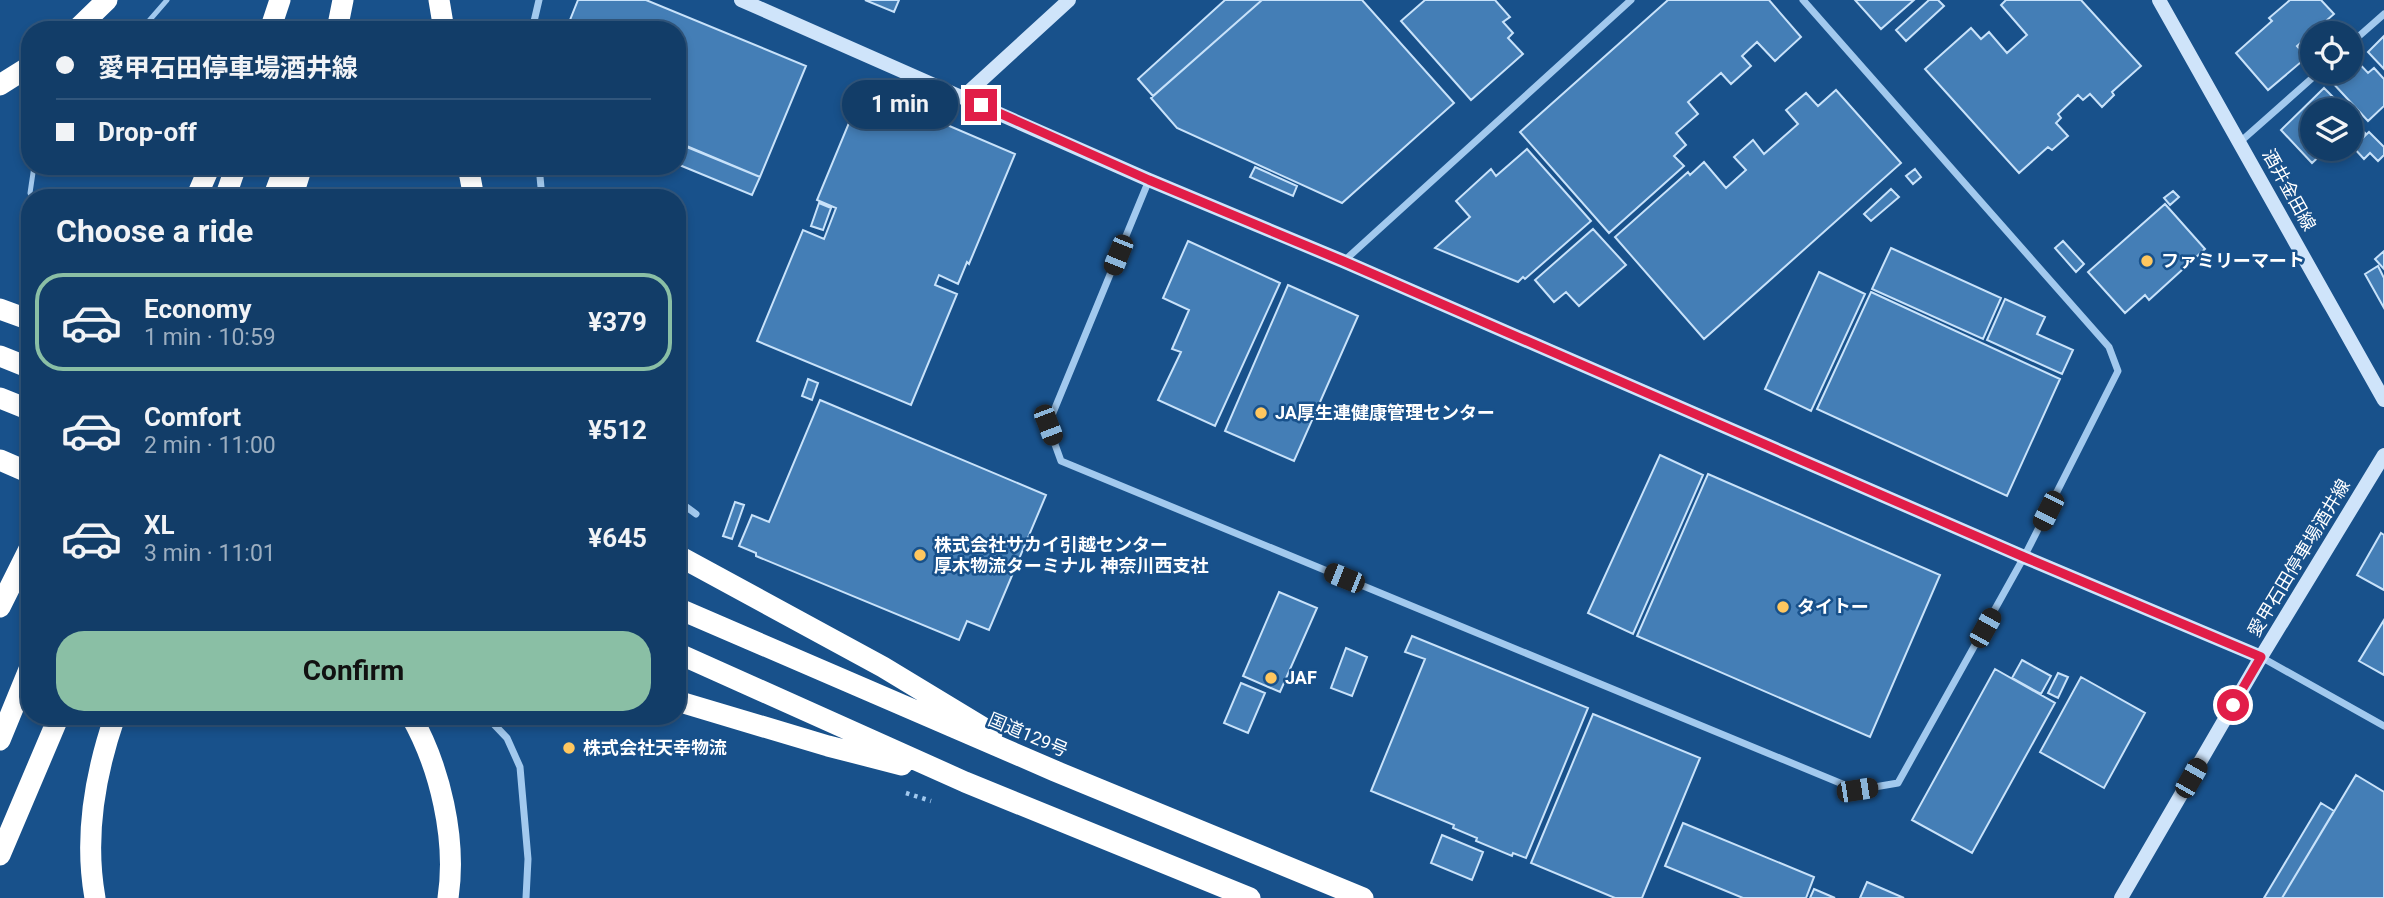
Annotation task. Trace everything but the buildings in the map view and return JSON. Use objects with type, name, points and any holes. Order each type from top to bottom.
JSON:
[{"type":"highway","points":[[85,21],[107,0]]},
{"type":"highway","points":[[274,21],[281,0]]},
{"type":"highway","points":[[279,21],[281,0]]},
{"type":"highway","points":[[439,0],[442,21]]},
{"type":"highway","points":[[0,85],[21,72]]},
{"type":"highway","points":[[0,309],[21,317]]},
{"type":"highway","points":[[0,356],[21,364]]},
{"type":"highway","points":[[0,398],[21,406]]},
{"type":"highway","points":[[0,460],[21,469]]},
{"type":"highway","points":[[686,560],[883,667],[1055,771]]},
{"type":"highway","points":[[0,607],[21,565]]},
{"type":"highway","name":"国道129号","points":[[686,612],[1055,771],[1363,898]]},
{"type":"highway","points":[[686,657],[965,782],[1250,898]]},
{"type":"highway","points":[[0,740],[21,689]]},
{"type":"highway","points":[[686,704],[828,746],[965,782]]},
{"type":"highway","points":[[0,855],[55,725]]},
{"type":"highway","points":[[95,898],[90,859],[91,825],[97,782],[113,725]]},
{"type":"highway","points":[[416,725],[431,759],[444,805],[451,881],[448,898]]},
{"type":"street","points":[[534,21],[540,0]]},
{"type":"street","points":[[741,0],[1149,180],[2261,657],[2384,726]]},
{"type":"street","points":[[963,97],[1069,0]]},
{"type":"street","points":[[1343,261],[1632,0]]},
{"type":"street","points":[[1149,180],[1048,425],[1061,461],[1857,790],[1898,783],[2024,557],[2118,371],[2109,347],[1803,0]]},
{"type":"street","name":"酒井金田線","points":[[2158,0],[2384,400]]},
{"type":"street","points":[[2363,33],[2384,14]]},
{"type":"street","points":[[2240,142],[2305,84]]},
{"type":"street","name":"愛甲石田停車場酒井線","points":[[2122,898],[2261,657],[2384,456]]},
{"type":"street","points":[[686,507],[696,514]]},
{"type":"street","points":[[495,725],[507,738],[520,767],[528,859],[526,898]]},
{"type":"lane","points":[[149,21],[167,0]]},
{"type":"path","points":[[895,789],[934,802]]},
{"type":"place","name":"ファミリーマート","points":[[2147,261]]},
{"type":"place","name":"JA厚生連健康管理センター","points":[[1261,413]]},
{"type":"place","name":"株式会社サカイ引越センター 厚木物流ターミナル 神奈川西支社","points":[[920,555]]},
{"type":"place","name":"タイトー","points":[[1783,607]]},
{"type":"place","name":"JAF","points":[[1271,678]]},
{"type":"place","name":"株式会社天幸物流","points":[[569,748]]},
{"type":"route","points":[[981,105],[1149,180],[2261,657],[2233,705]]}]
